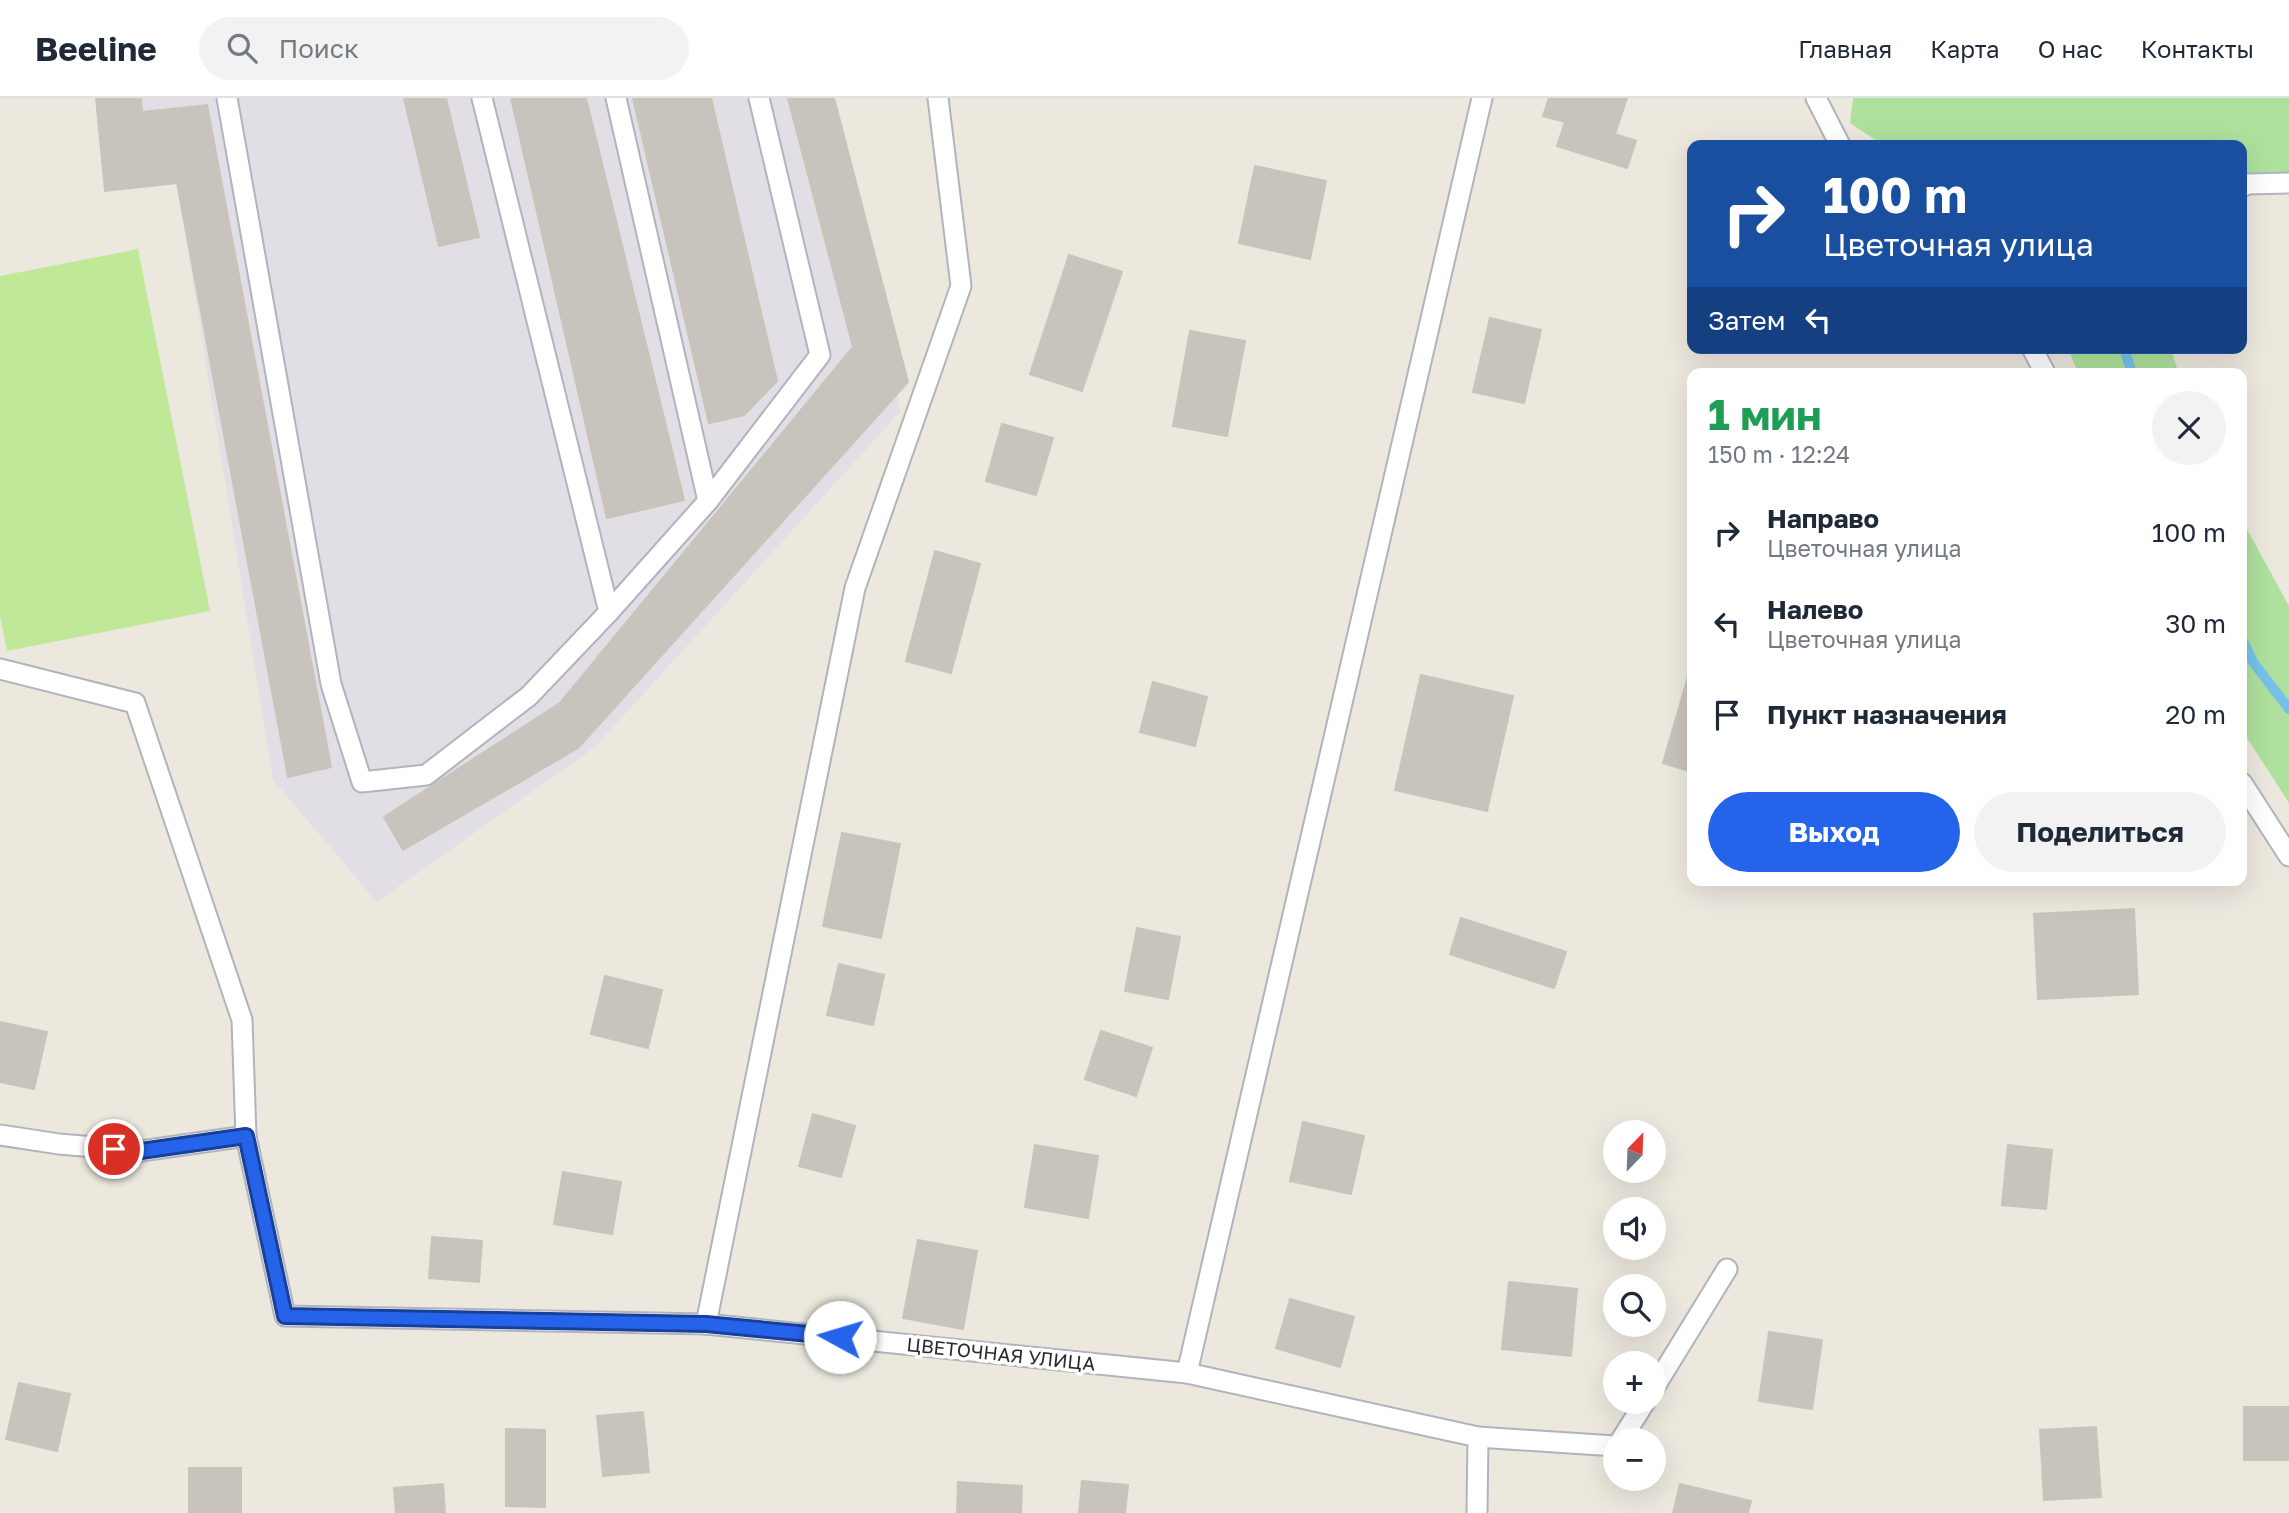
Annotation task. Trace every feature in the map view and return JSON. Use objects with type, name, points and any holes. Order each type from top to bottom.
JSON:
[{"type":"lane","points":[[227,98],[331,684],[362,782],[426,775],[529,696],[708,501],[820,355],[759,98]]},
{"type":"lane","points":[[482,98],[608,612]]},
{"type":"lane","points":[[616,98],[708,501]]},
{"type":"lane","points":[[706,1324],[855,588],[961,286],[939,98]]},
{"type":"lane","points":[[1187,1373],[1482,98]]},
{"type":"lane","points":[[1816,98],[1837,140]]},
{"type":"lane","points":[[2247,185],[2289,183]]},
{"type":"lane","points":[[0,669],[135,703],[242,1020],[246,1136],[141,1151],[59,1144],[0,1135]]},
{"type":"lane","points":[[2247,791],[2289,856]]},
{"type":"lane","name":"ЦВЕТОЧНАЯ УЛИЦА","points":[[246,1136],[285,1316],[706,1324],[1187,1373],[1478,1437],[1603,1445]]},
{"type":"lane","points":[[1666,1368],[1727,1269]]},
{"type":"lane","points":[[1477,1513],[1478,1437]]},
{"type":"shaded area","points":[[96,98],[831,98],[900,412],[595,747],[377,902],[273,780],[177,183],[105,191]]},
{"type":"green space","points":[[1853,98],[2289,98],[2289,177],[2247,190],[2247,140],[1876,140],[1850,123]]},
{"type":"green space","points":[[138,249],[210,611],[7,651],[0,616],[0,276]]},
{"type":"green space","points":[[2070,354],[2172,354],[2177,368],[2076,368]]},
{"type":"green space","points":[[2247,529],[2289,606],[2289,803],[2247,738]]},
{"type":"building","points":[[96,98],[141,98],[142,112],[207,105],[331,767],[288,777],[177,183],[105,191]]},
{"type":"building","points":[[404,98],[446,98],[479,237],[439,246]]},
{"type":"building","points":[[511,98],[586,98],[684,500],[607,518]]},
{"type":"building","points":[[633,98],[711,98],[777,381],[744,415],[709,423]]},
{"type":"building","points":[[788,98],[834,98],[908,382],[578,748],[403,850],[384,817],[560,703],[853,347]]},
{"type":"building","points":[[1549,98],[1627,98],[1615,134],[1636,141],[1627,168],[1557,146],[1565,122],[1543,116]]},
{"type":"building","points":[[1255,166],[1326,181],[1310,259],[1239,243]]},
{"type":"building","points":[[1069,255],[1122,272],[1082,391],[1030,374]]},
{"type":"building","points":[[1490,318],[1541,330],[1524,403],[1473,392]]},
{"type":"building","points":[[1190,331],[1245,341],[1227,436],[1173,426]]},
{"type":"building","points":[[1002,424],[1053,438],[1036,495],[986,481]]},
{"type":"building","points":[[935,551],[980,564],[951,673],[906,661]]},
{"type":"building","points":[[1421,675],[1513,696],[1487,811],[1395,790]]},
{"type":"building","points":[[1687,680],[1687,770],[1663,763]]},
{"type":"building","points":[[1153,682],[1207,697],[1195,746],[1140,732]]},
{"type":"building","points":[[842,833],[900,844],[881,938],[823,926]]},
{"type":"building","points":[[2134,909],[2138,994],[2038,999],[2034,914]]},
{"type":"building","points":[[1461,918],[1566,952],[1554,988],[1450,954]]},
{"type":"building","points":[[1137,928],[1180,937],[1168,999],[1125,991]]},
{"type":"building","points":[[839,964],[884,975],[873,1025],[827,1015]]},
{"type":"building","points":[[605,976],[662,990],[648,1048],[591,1034]]},
{"type":"building","points":[[0,1022],[47,1032],[34,1089],[0,1082]]},
{"type":"building","points":[[1101,1031],[1152,1048],[1136,1096],[1085,1079]]},
{"type":"building","points":[[813,1114],[855,1126],[841,1177],[799,1166]]},
{"type":"building","points":[[1303,1122],[1364,1136],[1351,1194],[1290,1181]]},
{"type":"building","points":[[1035,1145],[1098,1156],[1088,1218],[1025,1207]]},
{"type":"building","points":[[2008,1145],[2052,1150],[2046,1209],[2002,1205]]},
{"type":"building","points":[[563,1172],[621,1182],[612,1234],[554,1224]]},
{"type":"building","points":[[432,1237],[482,1241],[479,1282],[429,1278]]},
{"type":"building","points":[[918,1240],[977,1251],[963,1329],[903,1318]]},
{"type":"building","points":[[1509,1282],[1577,1289],[1571,1356],[1502,1349]]},
{"type":"building","points":[[1290,1299],[1354,1317],[1340,1367],[1276,1348]]},
{"type":"building","points":[[1769,1332],[1822,1340],[1812,1409],[1759,1401]]},
{"type":"building","points":[[19,1383],[70,1394],[57,1451],[6,1439]]},
{"type":"building","points":[[2244,1407],[2289,1407],[2289,1460],[2244,1460]]},
{"type":"building","points":[[643,1412],[649,1472],[603,1476],[597,1416]]},
{"type":"building","points":[[2096,1427],[2101,1497],[2044,1500],[2040,1430]]},
{"type":"building","points":[[506,1429],[545,1430],[545,1507],[506,1506]]},
{"type":"building","points":[[189,1468],[241,1468],[241,1513],[189,1513]]},
{"type":"building","points":[[1082,1481],[1128,1485],[1125,1513],[1079,1513]]},
{"type":"building","points":[[958,1482],[1022,1486],[1021,1513],[957,1513]]},
{"type":"building","points":[[443,1484],[445,1513],[396,1513],[394,1488]]},
{"type":"building","points":[[1680,1484],[1751,1501],[1748,1513],[1673,1513]]},
{"type":"waterway","points":[[2126,355],[2130,368]]},
{"type":"waterway","points":[[2247,649],[2253,662],[2289,709]]},
{"type":"route","points":[[114,1149],[141,1151],[246,1136],[285,1316],[706,1324],[840,1337]]}]
